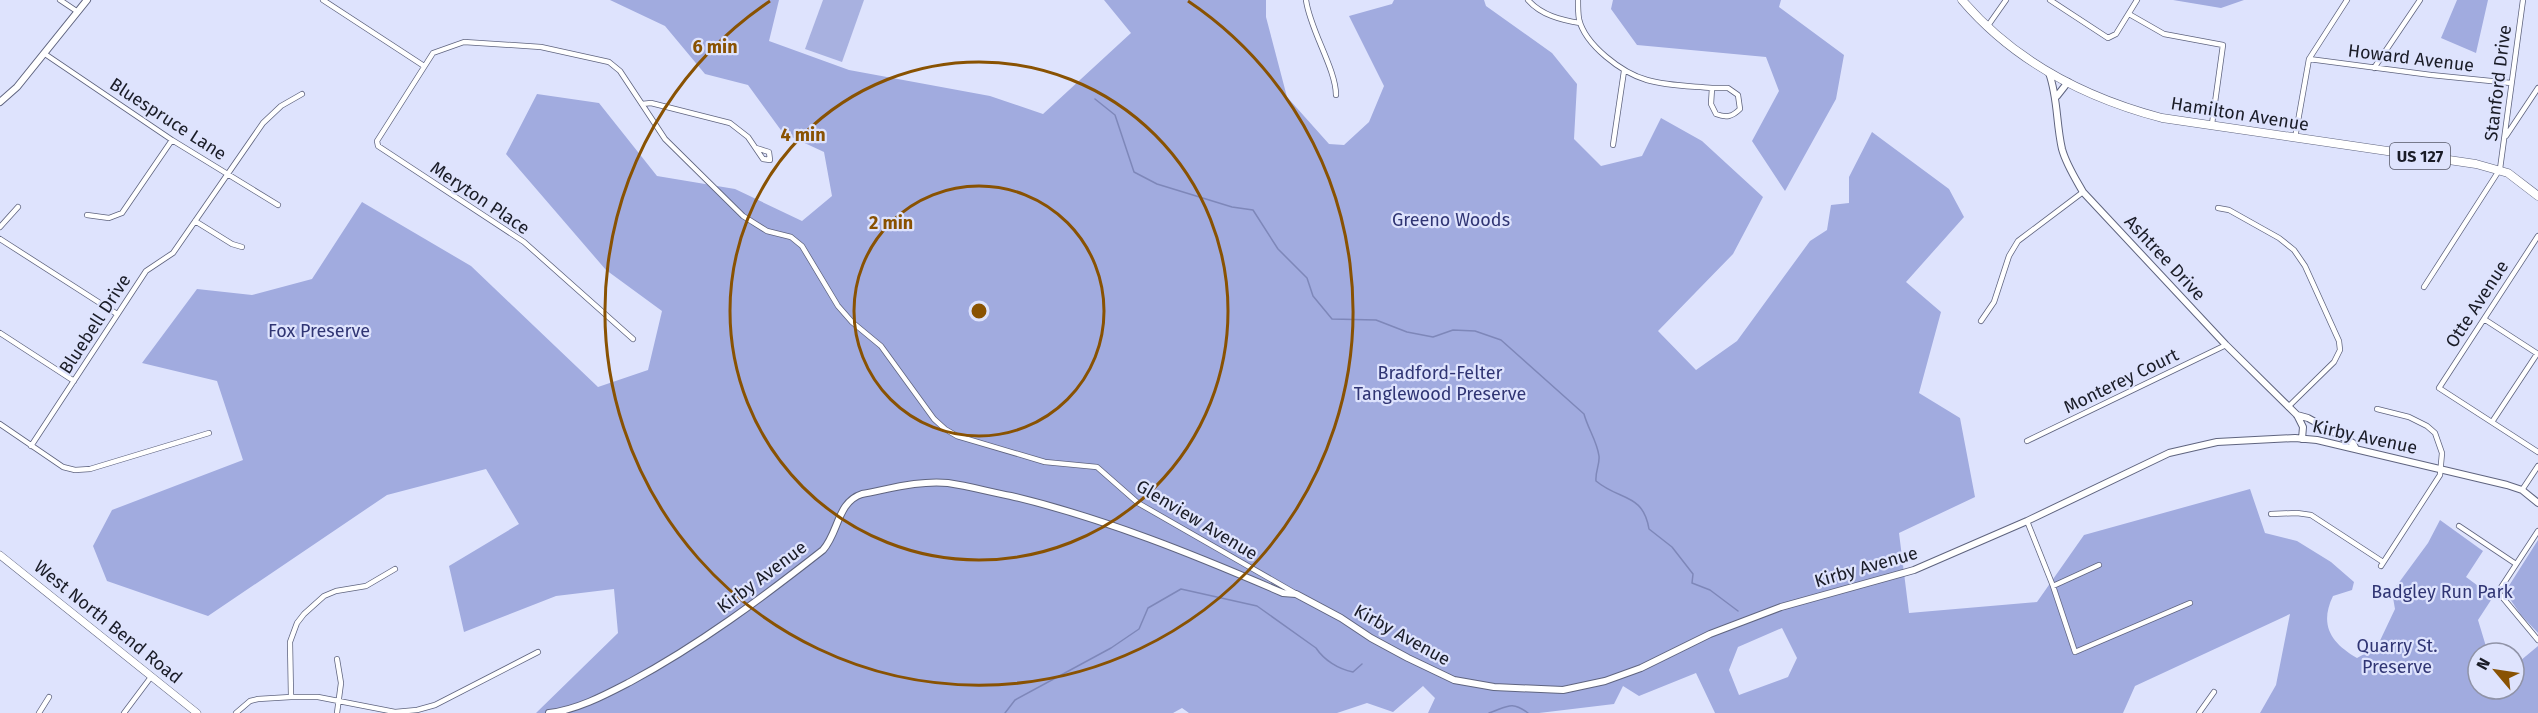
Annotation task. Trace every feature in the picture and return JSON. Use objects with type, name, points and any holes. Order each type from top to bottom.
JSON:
[{"type":"main road","name":"Hamilton Avenue","points":[[1962,0],[1987,27],[2049,73],[2123,108],[2162,118],[2476,164],[2512,175],[2538,196]]},
{"type":"main road","name":"West North Bend Road","points":[[0,555],[197,713]]},
{"type":"street","points":[[60,0],[78,12]]},
{"type":"street","points":[[0,102],[17,87],[87,0]]},
{"type":"street","points":[[323,0],[424,66]]},
{"type":"street","points":[[1306,0],[1319,44],[1336,84],[1336,95]]},
{"type":"street","points":[[1527,0],[1537,9],[1554,17],[1581,23]]},
{"type":"street","points":[[1578,0],[1581,23],[1599,50],[1624,71],[1657,82],[1728,88],[1738,95],[1740,109],[1729,117],[1716,114],[1711,104],[1712,88]]},
{"type":"street","points":[[1987,27],[2006,0]]},
{"type":"street","points":[[2050,0],[2105,37],[2112,37],[2138,0]]},
{"type":"street","points":[[2295,138],[2309,59],[2347,0]]},
{"type":"street","points":[[2374,68],[2420,0]]},
{"type":"street","name":"Stanford Drive","points":[[2500,170],[2523,0]]},
{"type":"street","points":[[2129,14],[2164,34],[2223,45],[2212,124]]},
{"type":"street","name":"Glenview Avenue","points":[[424,66],[433,53],[464,42],[542,47],[609,62],[620,71],[665,139],[743,216],[767,231],[791,237],[802,246],[838,306],[852,322],[881,346],[934,419],[945,429],[957,436],[1045,462],[1097,467],[1138,503],[1296,594]]},
{"type":"street","name":"Bluespruce Lane","points":[[45,54],[172,140],[278,205]]},
{"type":"street","name":"Howard Avenue","points":[[2309,59],[2511,83]]},
{"type":"street","name":"Meryton Place","points":[[424,66],[376,141],[378,146],[524,242],[633,339]]},
{"type":"street","points":[[1613,146],[1624,71]]},
{"type":"street","name":"Ashtree Drive","points":[[2049,73],[2057,97],[2062,150],[2083,192],[2226,345],[2288,407],[2297,415],[2308,418],[2353,443],[2356,449]]},
{"type":"street","points":[[2057,97],[2068,82]]},
{"type":"street","points":[[2505,137],[2538,88]]},
{"type":"street","name":"Bluebell Drive","points":[[31,446],[146,272],[172,253],[259,129],[277,110],[302,94]]},
{"type":"street","points":[[642,104],[651,103],[730,123],[748,137],[756,148]]},
{"type":"street","points":[[87,215],[109,218],[122,213],[172,140]]},
{"type":"street","points":[[2424,287],[2500,170]]},
{"type":"street","points":[[1981,321],[1994,302],[2009,256],[2018,241],[2083,192]]},
{"type":"street","points":[[0,228],[18,207]]},
{"type":"street","points":[[2218,208],[2229,210],[2278,238],[2294,250],[2305,266],[2339,340],[2340,350],[2334,362],[2288,407]]},
{"type":"street","points":[[195,221],[232,244],[242,247]]},
{"type":"street","name":"Otte Avenue","points":[[2492,422],[2439,388],[2538,236]]},
{"type":"street","points":[[0,238],[117,314]]},
{"type":"street","points":[[2484,319],[2538,354],[2492,422],[2538,452]]},
{"type":"street","points":[[0,333],[74,381]]},
{"type":"street","name":"Monterey Court","points":[[2027,441],[2226,345]]},
{"type":"street","points":[[2271,513],[2311,515],[2382,564],[2442,468],[2440,443],[2427,426],[2409,417],[2377,409]]},
{"type":"street","points":[[2297,415],[2303,427],[2302,439]]},
{"type":"street","points":[[0,424],[63,466],[83,471],[209,433]]},
{"type":"street","name":"Kirby Avenue","points":[[549,713],[585,703],[615,690],[665,663],[726,623],[823,550],[832,538],[844,506],[853,498],[862,494],[920,484],[947,483],[1060,508],[1113,526],[1283,593],[1296,594],[1341,618],[1371,638],[1454,680],[1494,687],[1563,690],[1605,681],[1641,668],[1710,634],[1781,607],[1914,570],[2027,521],[2162,456],[2186,448],[2217,442],[2302,439],[2356,449],[2442,468],[2522,490],[2538,503]]},
{"type":"street","points":[[2522,490],[2538,465]]},
{"type":"street","points":[[2027,521],[2053,586],[2075,652],[2190,603]]},
{"type":"street","points":[[2459,526],[2516,564]]},
{"type":"street","points":[[2538,531],[2498,592],[2538,639]]},
{"type":"street","points":[[2053,586],[2099,565]]},
{"type":"street","points":[[291,697],[290,642],[297,623],[304,614],[324,596],[336,591],[366,586],[395,569]]},
{"type":"street","points":[[236,713],[250,701],[291,697],[318,697],[394,712],[417,710],[435,705],[538,652]]},
{"type":"street","points":[[337,659],[341,683],[337,713]]},
{"type":"street","points":[[124,713],[151,677]]},
{"type":"street","points":[[2199,713],[2214,692]]},
{"type":"street","points":[[39,713],[49,697]]},
{"type":"shaded area","points":[[823,0],[864,0],[842,62],[805,49]]},
{"type":"green space","points":[[610,0],[779,0],[769,41],[849,70],[990,96],[1043,114],[1131,33],[1104,0],[1266,0],[1266,17],[1287,97],[1329,144],[1344,145],[1369,122],[1384,86],[1349,16],[1392,4],[1394,0],[1484,0],[1486,6],[1552,53],[1577,84],[1574,139],[1601,166],[1642,156],[1661,118],[1702,141],[1763,197],[1733,254],[1658,331],[1696,370],[1737,341],[1810,241],[1827,230],[1831,205],[1849,203],[1849,177],[1872,132],[1949,189],[1964,217],[1906,282],[1941,312],[1919,393],[1960,418],[1975,497],[1899,533],[1909,613],[2037,602],[2084,535],[2250,489],[2265,533],[2297,541],[2331,562],[2354,582],[2352,590],[2333,596],[2327,616],[2334,639],[2357,658],[2377,647],[2395,609],[2392,592],[2428,543],[2440,520],[2483,551],[2466,577],[2493,597],[2478,620],[2484,641],[2466,641],[2466,701],[2526,701],[2526,656],[2538,646],[2538,713],[2260,713],[2276,685],[2290,614],[2135,686],[2123,713],[1715,713],[1696,673],[1639,696],[1623,686],[1614,704],[1539,713],[1428,713],[1435,698],[1423,686],[1393,712],[1367,703],[1337,713],[1189,713],[1182,708],[1173,713],[536,713],[618,633],[614,589],[556,596],[464,632],[449,566],[519,524],[486,469],[387,495],[208,616],[107,581],[93,546],[112,510],[243,460],[217,381],[142,363],[197,289],[252,295],[312,279],[362,202],[471,266],[598,387],[648,370],[662,311],[606,270],[506,154],[537,94],[599,103],[657,176],[735,189],[802,221],[832,196],[824,152],[783,133],[748,85],[705,74],[665,26]],"holes":[[[1782,628],[1797,658],[1788,677],[1739,695],[1729,670],[1738,647]]]},
{"type":"green space","points":[[1613,0],[1781,0],[1779,7],[1844,55],[1836,99],[1785,191],[1752,141],[1779,91],[1766,57],[1637,45],[1611,9]]},
{"type":"green space","points":[[2173,0],[2244,0],[2221,8]]},
{"type":"green space","points":[[2457,0],[2488,0],[2476,53],[2441,38]]},
{"type":"green space","points":[[2538,540],[2538,633],[2521,615],[2505,592]]},
{"type":"waterway","points":[[1095,99],[1115,115],[1134,172],[1157,184],[1232,207],[1253,210],[1278,249],[1307,278],[1313,296],[1332,319],[1376,320],[1407,332],[1433,337],[1453,330],[1475,331],[1501,340],[1584,414],[1599,456],[1596,481],[1636,503],[1642,509],[1649,529],[1672,547],[1693,574],[1692,583],[1710,590],[1738,611]]},
{"type":"waterway","points":[[1005,713],[1015,700],[1111,648],[1139,629],[1148,608],[1181,589],[1257,606],[1337,666],[1353,672],[1362,664]]},
{"type":"waterway","points":[[1489,713],[1513,706],[1528,713]]},
{"type":"park label","name":"Greeno Woods","points":[[1451,220]]},
{"type":"park label","name":"Fox Preserve","points":[[319,331]]},
{"type":"park label","name":"Bradford-Felter Tanglewood Preserve","points":[[1440,383]]},
{"type":"park label","name":"Badgley Run Park","points":[[2442,592]]},
{"type":"park label","name":"Quarry St. Preserve","points":[[2397,656]]}]
